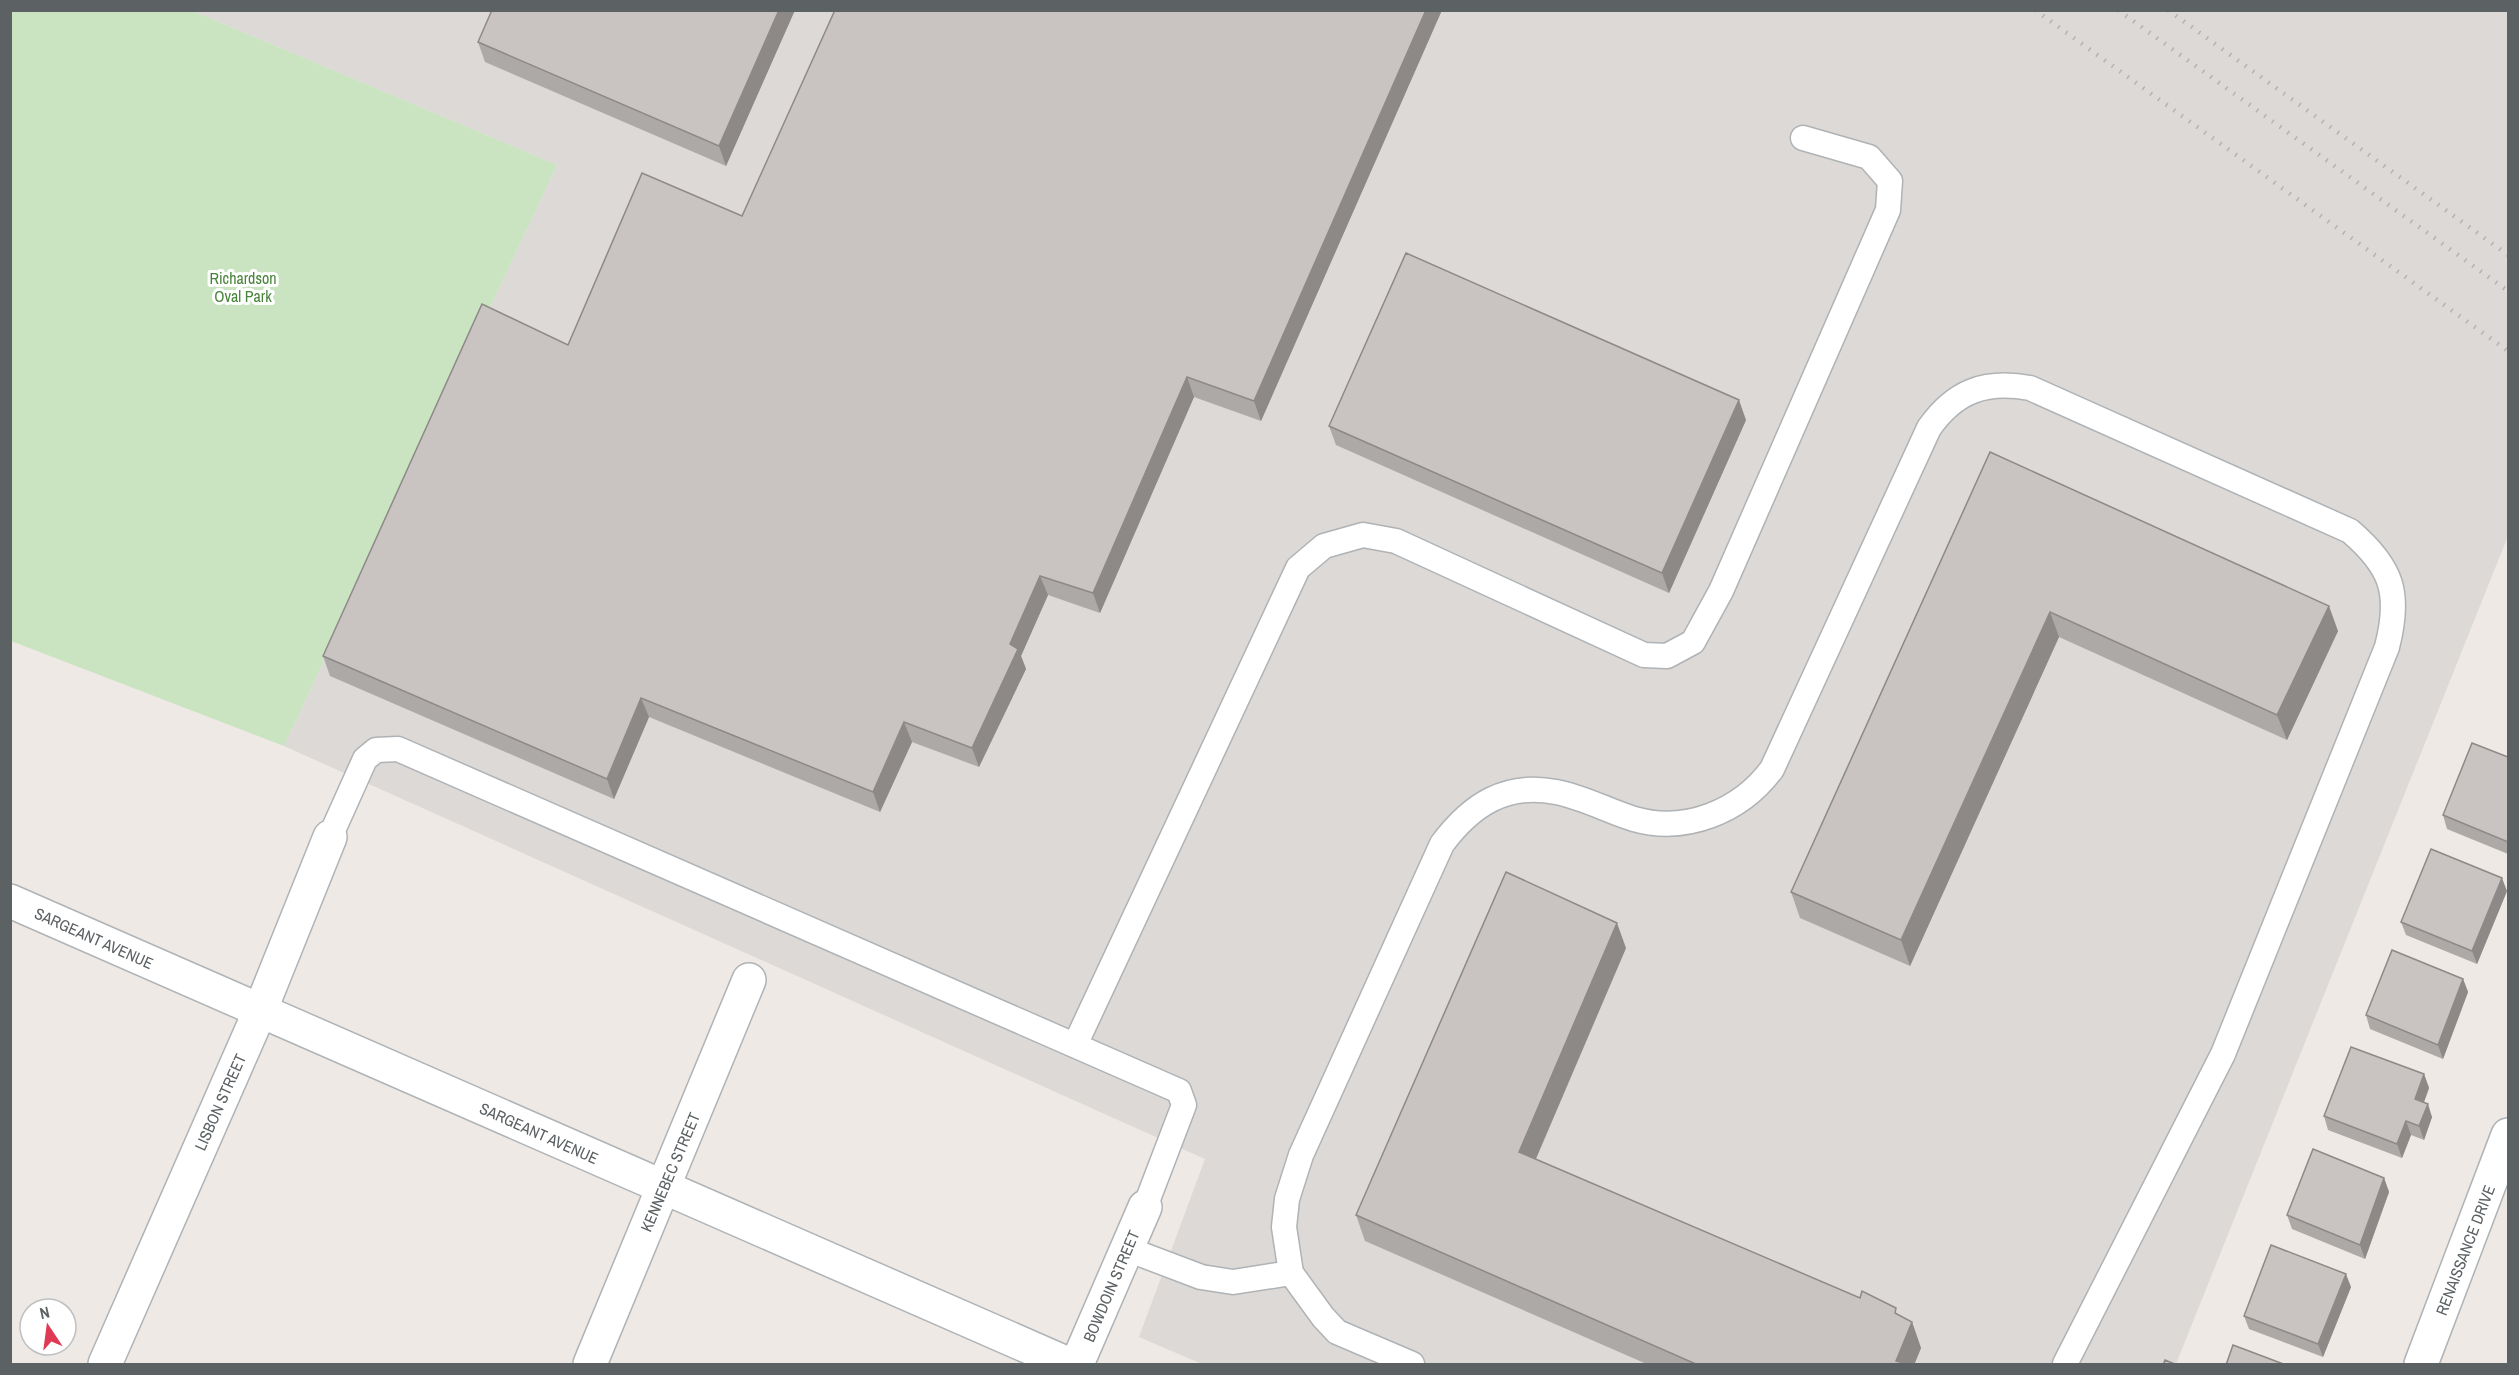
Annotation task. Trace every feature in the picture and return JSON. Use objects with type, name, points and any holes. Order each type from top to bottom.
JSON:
[{"type":"street","name":"LISBON STREET","points":[[105,1365],[260,1011],[330,837]]},
{"type":"street","name":"SARGEANT AVENUE","points":[[10,901],[1068,1365]]},
{"type":"street","name":"KENNEBEC STREET","points":[[590,1365],[749,980]]},
{"type":"street","name":"RENAISSANCE DRIVE","points":[[2421,1365],[2508,1135]]},
{"type":"street","name":"BOWDOIN STREET","points":[[1077,1365],[1145,1207]]},
{"type":"lane","points":[[1075,1045],[1298,567],[1324,546],[1363,534],[1396,541],[1644,655],[1667,656],[1693,642],[1720,591],[1888,210],[1890,181],[1869,157],[1803,138]]},
{"type":"lane","points":[[1412,1365],[1337,1332],[1323,1317],[1291,1273],[1284,1227],[1287,1199],[1301,1155],[1442,844],[1461,820],[1483,803],[1506,793],[1534,789],[1558,792],[1636,820],[1663,824],[1694,822],[1718,814],[1760,786],[1772,769],[1929,428],[1943,408],[1962,394],[1987,387],[2012,385],[2030,388],[2350,531],[2380,559],[2390,580],[2394,603],[2393,622],[2387,647],[2223,1054],[2065,1365]]},
{"type":"lane","points":[[330,837],[365,759],[376,750],[398,749],[1179,1091],[1184,1105],[1145,1207]]},
{"type":"lane","points":[[1127,1248],[1212,1279],[1242,1281],[1291,1273]]},
{"type":"shaded area","points":[[193,11],[2508,11],[2508,536],[2176,1364],[1202,1364],[1139,1337],[1205,1159],[284,746],[557,165]]},
{"type":"green space","name":"Richardson Oval Park","points":[[10,11],[193,11],[557,165],[284,746],[11,641]]},
{"type":"building","points":[[492,10],[779,10],[719,146],[478,42]]},
{"type":"building","points":[[835,10],[1426,10],[1254,401],[1187,377],[1093,593],[1040,576],[1010,644],[1018,649],[972,748],[904,722],[873,792],[641,698],[607,779],[323,656],[482,304],[568,345],[642,173],[742,216]]},
{"type":"building","points":[[1406,253],[1739,400],[1662,573],[1329,426]]},
{"type":"building","points":[[1990,452],[2329,606],[2277,715],[2050,612],[1901,940],[1791,892]]},
{"type":"building","points":[[2472,743],[2508,757],[2508,842],[2443,815]]},
{"type":"building","points":[[2431,849],[2502,878],[2472,951],[2401,922]]},
{"type":"building","points":[[1506,872],[1617,923],[1519,1152],[1860,1298],[1862,1291],[1896,1308],[1895,1313],[1912,1322],[1896,1361],[1903,1363],[1902,1365],[1698,1365],[1356,1215]]},
{"type":"building","points":[[2392,950],[2463,979],[2438,1045],[2366,1015]]},
{"type":"building","points":[[2351,1047],[2424,1074],[2415,1099],[2428,1104],[2419,1126],[2406,1121],[2397,1144],[2324,1116]]},
{"type":"building","points":[[2313,1149],[2384,1178],[2360,1245],[2287,1215]]},
{"type":"building","points":[[2271,1245],[2346,1274],[2318,1344],[2244,1316]]},
{"type":"building","points":[[2233,1345],[2286,1365],[2226,1365]]},
{"type":"building","points":[[2165,1360],[2177,1365],[2163,1365]]},
{"type":"railway","points":[[2035,10],[2508,351]]},
{"type":"railway","points":[[2118,10],[2508,291]]},
{"type":"railway","points":[[2168,10],[2508,255]]}]
